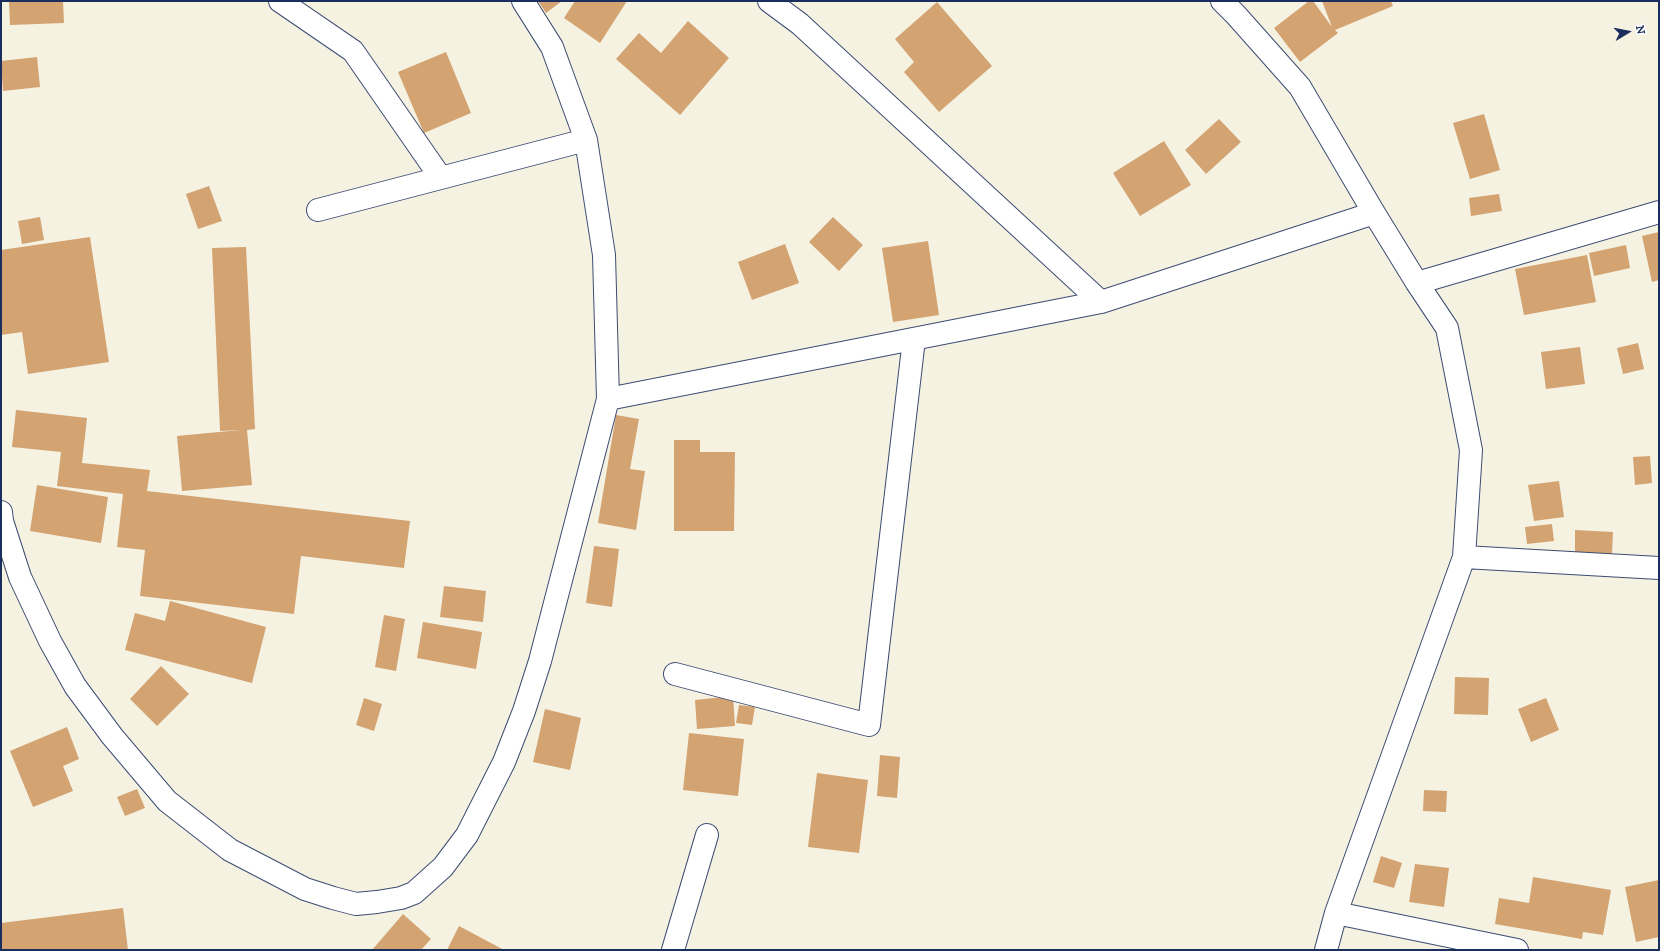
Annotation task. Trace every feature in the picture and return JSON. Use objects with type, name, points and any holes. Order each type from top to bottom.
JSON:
[{"type":"street","points":[[280,1],[353,51],[441,178]]},
{"type":"street","points":[[1,512],[2,521],[20,577],[50,641],[75,686],[112,736],[167,801],[230,850],[304,889],[356,904],[401,898],[414,893],[443,867],[467,835],[504,762],[524,711],[540,661],[608,399],[604,255],[586,140],[552,47],[523,1]]},
{"type":"street","points":[[769,1],[811,34],[1101,302]]},
{"type":"street","points":[[1222,1],[1300,87],[1374,213],[1417,283],[1447,328],[1471,450],[1464,557],[1336,913],[1326,950]]},
{"type":"street","points":[[318,210],[586,140]]},
{"type":"street","points":[[1417,283],[1659,212]]},
{"type":"street","points":[[608,399],[1101,302],[1374,213]]},
{"type":"street","points":[[675,674],[869,725],[914,339]]},
{"type":"street","points":[[1464,557],[1659,568]]},
{"type":"street","points":[[673,950],[707,835]]},
{"type":"street","points":[[1336,913],[1517,950]]},
{"type":"building","points":[[9,1],[63,1],[64,23],[10,25]]},
{"type":"building","points":[[538,1],[562,1],[546,13]]},
{"type":"building","points":[[575,1],[627,1],[600,43],[564,18]]},
{"type":"building","points":[[1309,1],[1313,1],[1332,27],[1322,1],[1391,1],[1393,6],[1335,30],[1338,33],[1300,62],[1274,28]]},
{"type":"building","points":[[937,2],[992,66],[939,112],[904,72],[914,62],[895,39]]},
{"type":"building","points":[[688,21],[729,58],[680,115],[616,59],[639,33],[661,53]]},
{"type":"building","points":[[446,52],[471,113],[424,133],[398,72]]},
{"type":"building","points":[[37,57],[40,87],[3,91],[1,61]]},
{"type":"building","points":[[1484,114],[1500,170],[1470,179],[1453,123]]},
{"type":"building","points":[[1219,119],[1241,142],[1206,174],[1185,150]]},
{"type":"building","points":[[1164,141],[1191,185],[1140,216],[1113,173]]},
{"type":"building","points":[[209,186],[222,221],[198,229],[186,194]]},
{"type":"building","points":[[1499,194],[1502,211],[1471,216],[1469,198]]},
{"type":"building","points":[[40,217],[44,240],[22,244],[18,221]]},
{"type":"building","points":[[833,217],[863,245],[839,271],[809,242]]},
{"type":"building","points":[[1659,232],[1659,280],[1652,282],[1642,236]]},
{"type":"building","points":[[90,237],[109,362],[28,374],[22,332],[1,335],[1,250]]},
{"type":"building","points":[[928,241],[939,315],[893,322],[882,248]]},
{"type":"building","points":[[785,244],[799,283],[752,300],[738,262]]},
{"type":"building","points":[[1626,245],[1630,268],[1594,276],[1589,253]]},
{"type":"building","points":[[246,247],[255,429],[247,430],[252,485],[182,491],[177,436],[240,430],[220,431],[212,248]]},
{"type":"building","points":[[1587,255],[1596,302],[1524,315],[1515,269]]},
{"type":"building","points":[[1638,343],[1644,369],[1623,374],[1617,348]]},
{"type":"building","points":[[1580,347],[1585,384],[1546,389],[1541,352]]},
{"type":"building","points":[[16,410],[87,418],[82,463],[150,470],[147,491],[410,521],[404,568],[301,556],[294,614],[140,596],[145,550],[117,547],[123,494],[57,486],[61,452],[12,447]]},
{"type":"building","points":[[616,415],[639,419],[630,469],[645,471],[636,530],[598,523]]},
{"type":"building","points":[[674,440],[700,440],[700,452],[735,452],[734,531],[674,531]]},
{"type":"building","points":[[1650,456],[1652,483],[1635,485],[1633,457]]},
{"type":"building","points":[[1559,481],[1564,517],[1534,521],[1528,485]]},
{"type":"building","points":[[37,485],[108,497],[101,543],[30,531]]},
{"type":"building","points":[[1552,524],[1554,541],[1527,544],[1525,527]]},
{"type":"building","points":[[1575,530],[1613,532],[1612,554],[1575,552]]},
{"type":"building","points":[[594,546],[619,549],[612,607],[586,603]]},
{"type":"building","points":[[444,586],[486,591],[483,622],[440,617]]},
{"type":"building","points":[[170,601],[266,627],[252,683],[125,650],[135,613],[165,621]]},
{"type":"building","points":[[384,615],[405,619],[396,671],[375,667]]},
{"type":"building","points":[[423,622],[482,632],[476,669],[417,658]]},
{"type":"building","points":[[161,666],[189,694],[157,726],[130,699]]},
{"type":"building","points":[[1455,677],[1489,678],[1488,715],[1454,714]]},
{"type":"building","points":[[733,696],[735,726],[697,729],[695,700]]},
{"type":"building","points":[[364,698],[382,704],[374,731],[356,725]]},
{"type":"building","points":[[1546,698],[1559,730],[1531,742],[1518,709]]},
{"type":"building","points":[[739,705],[755,707],[752,725],[736,723]]},
{"type":"building","points":[[545,709],[581,718],[570,770],[533,762]]},
{"type":"building","points":[[67,727],[79,759],[63,766],[73,791],[33,807],[10,751]]},
{"type":"building","points":[[689,733],[744,739],[738,796],[683,790]]},
{"type":"building","points":[[880,755],[900,757],[897,798],[877,796]]},
{"type":"building","points":[[817,773],[868,780],[859,853],[808,847]]},
{"type":"building","points":[[137,789],[145,808],[125,816],[117,797]]},
{"type":"building","points":[[1424,790],[1447,791],[1446,812],[1423,811]]},
{"type":"building","points":[[1381,856],[1402,863],[1394,888],[1373,882]]},
{"type":"building","points":[[1415,864],[1449,868],[1444,907],[1409,902]]},
{"type":"building","points":[[1533,877],[1611,890],[1603,935],[1583,932],[1582,939],[1495,924],[1499,898],[1529,903]]},
{"type":"building","points":[[1659,880],[1659,937],[1636,942],[1625,887]]},
{"type":"building","points":[[123,908],[128,950],[1,950],[1,923]]},
{"type":"building","points":[[403,914],[431,939],[421,950],[372,950]]},
{"type":"building","points":[[459,926],[504,950],[447,950]]}]
